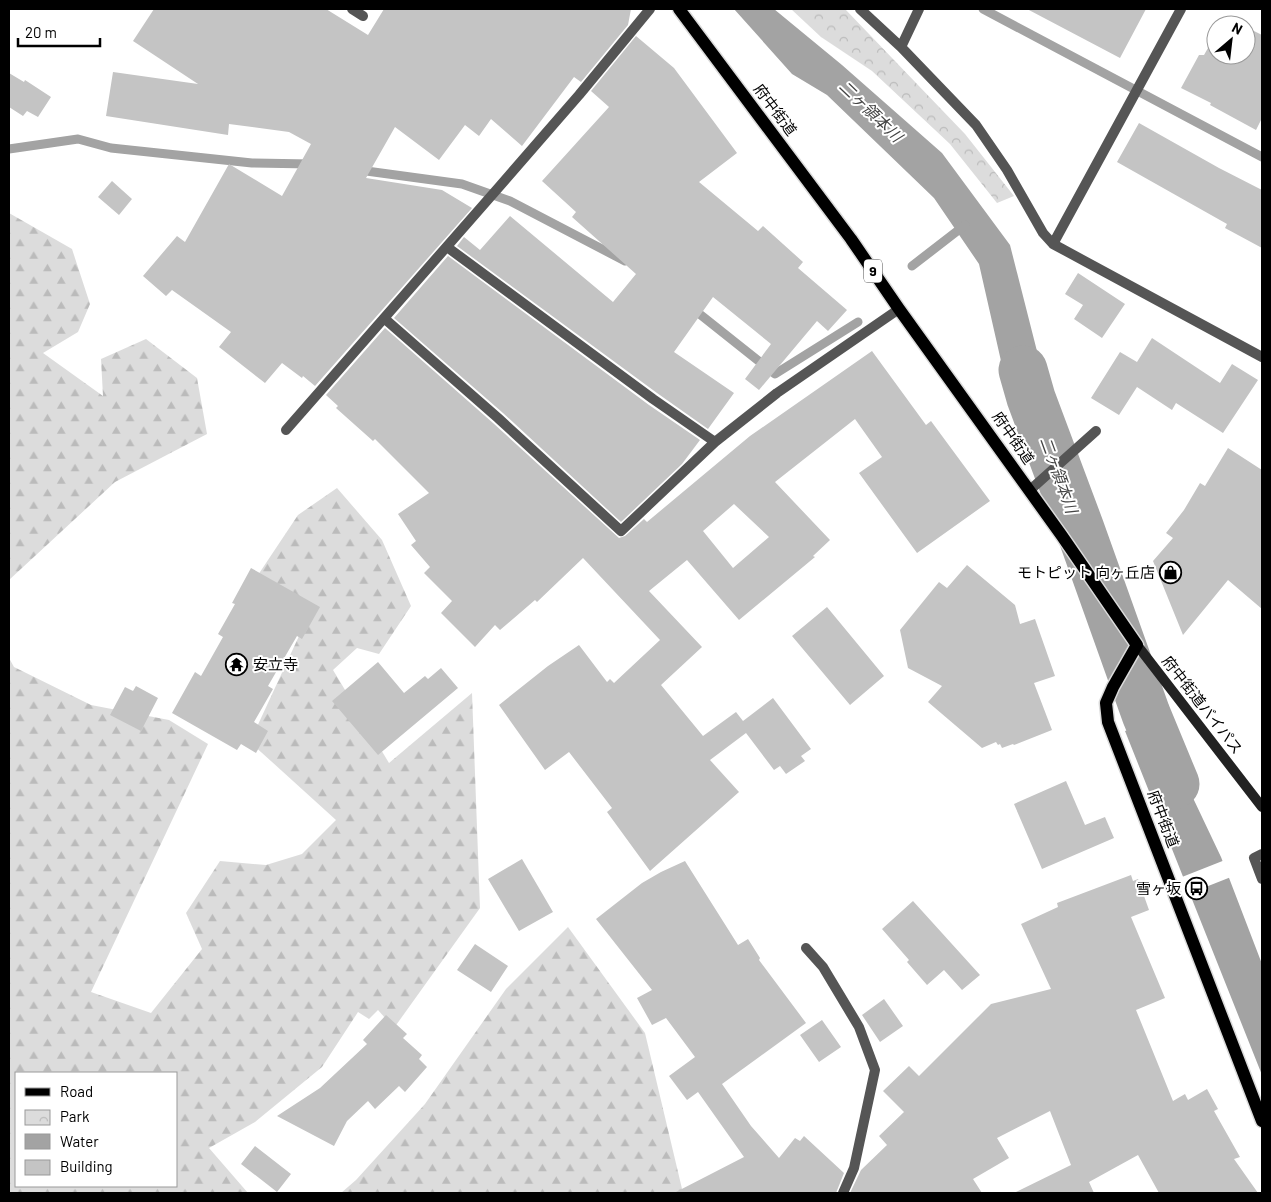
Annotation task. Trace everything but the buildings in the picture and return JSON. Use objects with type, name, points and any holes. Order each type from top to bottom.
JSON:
[{"type":"main road","name":"府中街道","points":[[679,9],[851,239],[899,309],[1031,489],[1137,645],[1113,686],[1106,703],[1108,722],[1262,1121]]},
{"type":"street","points":[[352,9],[363,16]]},
{"type":"street","points":[[286,430],[496,192],[650,9]]},
{"type":"street","points":[[860,9],[901,46],[976,126],[1007,170],[1043,233],[1053,244],[1262,357]]},
{"type":"street","points":[[901,46],[919,9]]},
{"type":"street","points":[[1053,244],[1181,9]]},
{"type":"street","points":[[447,247],[715,442]]},
{"type":"street","points":[[385,318],[621,531],[715,442],[777,393],[899,309]]},
{"type":"street","points":[[1031,489],[1096,431]]},
{"type":"street","name":"府中街道バイパス","points":[[1137,645],[1262,807]]},
{"type":"street","points":[[1262,854],[1254,858],[1262,880]]},
{"type":"street","points":[[806,948],[823,967],[859,1027],[875,1070],[854,1168],[843,1193]]},
{"type":"green space","points":[[791,9],[845,9],[965,134],[1014,196],[997,203],[950,144],[872,71],[821,37]]},
{"type":"green space","points":[[9,213],[72,249],[90,304],[78,332],[43,353],[103,396],[101,359],[146,339],[197,378],[207,434],[115,482],[9,580]]},
{"type":"green space","points":[[337,488],[382,540],[411,606],[379,654],[357,648],[333,670],[389,763],[472,693],[480,908],[394,1028],[378,1010],[369,1019],[358,1012],[322,1067],[255,1122],[209,1148],[248,1193],[9,1193],[9,658],[14,667],[91,705],[169,720],[208,744],[91,992],[151,1013],[202,949],[186,913],[220,861],[266,865],[302,854],[336,820],[250,742],[305,623],[254,581],[298,515]]},
{"type":"green space","points":[[568,927],[645,1033],[683,1193],[341,1193],[356,1180],[425,1104],[506,989]]},
{"type":"water","points":[[734,9],[774,9],[842,65],[942,153],[1010,245],[1056,426],[1035,438],[1006,383],[979,264],[934,198],[827,95],[792,74]]},
{"type":"water","points":[[1156,720],[1221,857],[1262,964],[1262,1075],[1125,731]]},
{"type":"pier","points":[[1225,860],[1231,877],[1188,894],[1182,877]]},
{"type":"waterway","points":[[983,9],[1262,157]]},
{"type":"waterway","points":[[9,149],[78,139],[111,148],[252,163],[311,164]]},
{"type":"waterway","points":[[359,170],[462,184],[510,201],[625,261]]},
{"type":"waterway","points":[[912,266],[965,225]]},
{"type":"waterway","points":[[692,308],[775,374],[858,322]]},
{"type":"waterway","name":"二ヶ領本川","points":[[1023,370],[1031,398],[1146,714],[1175,784]]},
{"type":"place","name":"モトピット 向ヶ丘店","points":[[1171,573]]},
{"type":"place","name":"安立寺","points":[[237,665]]},
{"type":"place","name":"雪ヶ坂","points":[[1197,889]]}]
